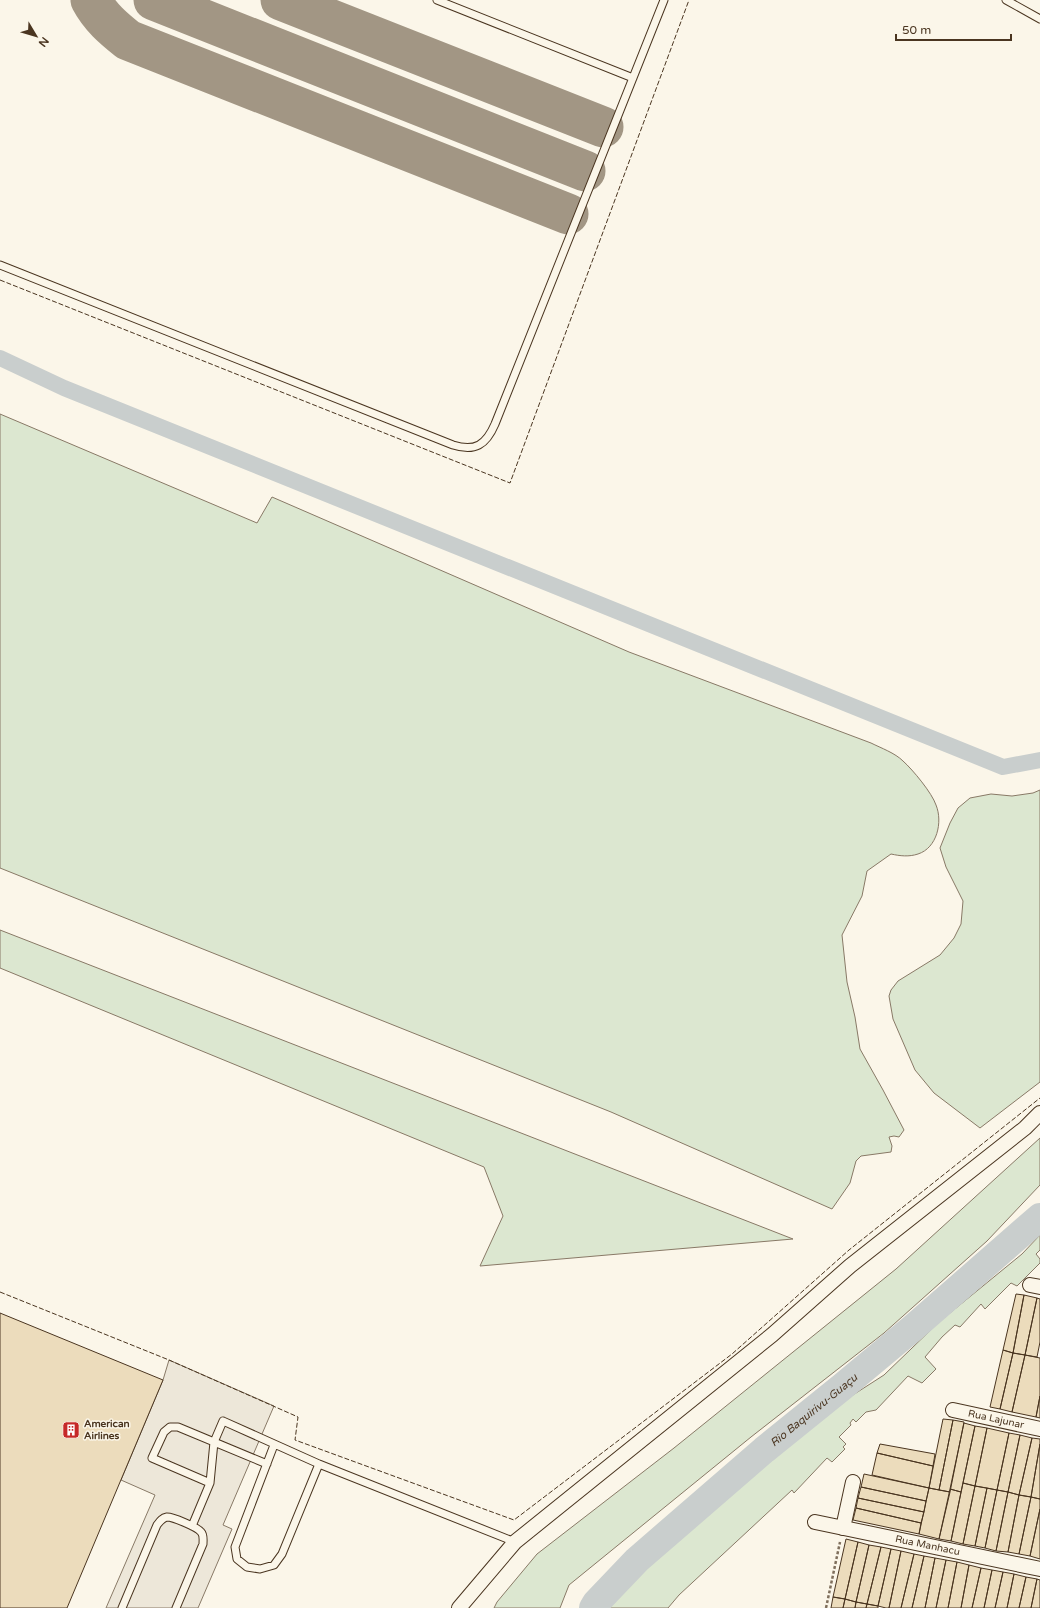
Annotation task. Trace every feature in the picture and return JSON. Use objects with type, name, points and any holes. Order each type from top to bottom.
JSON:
[{"type":"street","points":[[459,1608],[515,1542],[772,1334],[850,1266],[1025,1128],[1040,1113]]},
{"type":"street","name":"Rua Lajunar","points":[[953,1410],[1040,1429]]},
{"type":"street","points":[[843,1528],[853,1482]]},
{"type":"street","name":"Rua Manhacu","points":[[815,1522],[1040,1569]]},
{"type":"lane","points":[[437,0],[633,78]]},
{"type":"lane","points":[[0,265],[453,445],[464,448],[472,448],[483,443],[491,435],[664,0]]},
{"type":"lane","points":[[1006,0],[1040,19]]},
{"type":"lane","points":[[192,1526],[210,1483],[214,1442],[223,1421],[319,1464],[515,1542]]},
{"type":"lane","points":[[210,1483],[152,1458],[164,1432],[170,1427],[178,1427],[267,1464]]},
{"type":"lane","points":[[274,1445],[234,1547],[237,1559],[247,1567],[260,1569],[274,1565],[282,1554],[319,1464]]},
{"type":"lane","points":[[122,1608],[157,1525],[161,1519],[168,1517],[192,1526],[202,1532],[204,1544],[176,1608]]},
{"type":"path","points":[[826,1608],[843,1528]]},
{"type":"green space","points":[[0,414],[257,523],[272,497],[629,652],[871,743],[900,758],[917,776],[934,800],[939,819],[937,834],[930,846],[925,851],[911,856],[891,854],[867,871],[862,896],[842,935],[847,982],[860,1049],[904,1130],[899,1137],[889,1137],[892,1146],[891,1152],[861,1156],[856,1161],[850,1183],[832,1209],[611,1112],[0,868]]},
{"type":"green space","points":[[1040,790],[1040,1082],[980,1128],[934,1093],[915,1070],[893,1019],[889,996],[891,990],[898,981],[940,955],[954,938],[961,924],[963,901],[946,867],[940,848],[958,808],[970,798],[991,794],[1012,796],[1033,793]]},
{"type":"green space","points":[[0,930],[793,1239],[480,1266],[503,1216],[484,1167],[0,968]]},
{"type":"green space","points":[[1040,1138],[1040,1185],[987,1241],[884,1333],[751,1437],[569,1585],[560,1608],[494,1608],[497,1602],[537,1554],[674,1448],[896,1269]]},
{"type":"green space","points":[[1040,1235],[1040,1250],[1036,1254],[1040,1259],[1040,1263],[1017,1286],[1011,1283],[985,1309],[981,1304],[960,1327],[955,1325],[942,1337],[925,1357],[936,1369],[922,1383],[908,1376],[876,1410],[866,1412],[856,1422],[853,1419],[850,1423],[851,1425],[839,1437],[846,1444],[843,1447],[845,1449],[832,1462],[827,1458],[794,1493],[792,1490],[679,1595],[668,1608],[608,1608],[629,1574],[714,1499],[842,1402],[884,1375],[939,1322],[1022,1254]]},
{"type":"shaded area","points":[[169,1360],[274,1406],[223,1525],[232,1529],[198,1608],[106,1608],[155,1495],[121,1480],[163,1380]]},
{"type":"building","points":[[1016,1294],[1024,1295],[1013,1353],[1003,1350]]},
{"type":"building","points":[[1024,1295],[1037,1298],[1025,1355],[1013,1353]]},
{"type":"building","points":[[1037,1298],[1040,1299],[1040,1342],[1037,1357],[1025,1355]]},
{"type":"building","name":"American Airlines","points":[[0,1313],[163,1380],[67,1608],[0,1608]]},
{"type":"building","points":[[1003,1350],[1013,1353],[1000,1409],[990,1407]]},
{"type":"building","points":[[1013,1353],[1025,1355],[1012,1412],[1000,1409]]},
{"type":"building","points":[[1025,1355],[1040,1358],[1040,1396],[1036,1417],[1012,1412]]},
{"type":"building","points":[[1040,1396],[1040,1418],[1036,1417]]},
{"type":"building","points":[[943,1419],[953,1420],[939,1490],[929,1488]]},
{"type":"building","points":[[953,1420],[964,1422],[950,1492],[939,1490]]},
{"type":"building","points":[[964,1423],[975,1426],[961,1492],[950,1489]]},
{"type":"building","points":[[975,1426],[987,1428],[975,1486],[963,1483]]},
{"type":"building","points":[[987,1428],[1009,1433],[997,1490],[975,1486]]},
{"type":"building","points":[[1009,1433],[1020,1435],[1008,1492],[997,1490]]},
{"type":"building","points":[[1020,1435],[1032,1438],[1019,1495],[1008,1492]]},
{"type":"building","points":[[1032,1438],[1040,1439],[1040,1444],[1031,1497],[1019,1495]]},
{"type":"building","points":[[880,1444],[935,1454],[933,1466],[877,1453]]},
{"type":"building","points":[[1040,1444],[1040,1499],[1031,1497]]},
{"type":"building","points":[[877,1453],[933,1466],[929,1488],[872,1475]]},
{"type":"building","points":[[864,1474],[929,1488],[926,1501],[861,1487]]},
{"type":"building","points":[[963,1483],[975,1486],[963,1544],[951,1541]]},
{"type":"building","points":[[975,1486],[987,1488],[975,1546],[963,1544]]},
{"type":"building","points":[[861,1487],[926,1501],[924,1512],[858,1498]]},
{"type":"building","points":[[929,1488],[950,1492],[939,1539],[919,1534]]},
{"type":"building","points":[[987,1488],[997,1490],[985,1548],[975,1546]]},
{"type":"building","points":[[950,1489],[961,1492],[951,1541],[939,1539]]},
{"type":"building","points":[[997,1490],[1008,1492],[996,1551],[985,1548]]},
{"type":"building","points":[[1008,1492],[1019,1495],[1008,1552],[996,1551]]},
{"type":"building","points":[[1019,1495],[1031,1497],[1019,1554],[1008,1552]]},
{"type":"building","points":[[1031,1497],[1040,1499],[1040,1509],[1030,1556],[1019,1554]]},
{"type":"building","points":[[858,1498],[924,1512],[921,1523],[856,1508]]},
{"type":"building","points":[[856,1508],[921,1523],[919,1534],[853,1520]]},
{"type":"building","points":[[1040,1509],[1040,1559],[1030,1556]]},
{"type":"building","points":[[846,1539],[858,1542],[845,1599],[833,1597]]},
{"type":"building","points":[[858,1542],[869,1545],[856,1602],[845,1599]]},
{"type":"building","points":[[869,1545],[881,1547],[867,1604],[856,1602]]},
{"type":"building","points":[[881,1547],[891,1549],[878,1606],[867,1604]]},
{"type":"building","points":[[891,1549],[901,1551],[889,1608],[886,1608],[878,1606]]},
{"type":"building","points":[[901,1551],[914,1554],[901,1608],[889,1608]]},
{"type":"building","points":[[914,1554],[924,1556],[912,1608],[901,1608]]},
{"type":"building","points":[[924,1556],[935,1558],[925,1608],[912,1608]]},
{"type":"building","points":[[935,1558],[946,1560],[936,1608],[925,1608]]},
{"type":"building","points":[[946,1560],[957,1562],[948,1608],[936,1608]]},
{"type":"building","points":[[957,1562],[969,1565],[961,1608],[948,1608]]},
{"type":"building","points":[[969,1565],[981,1568],[972,1608],[961,1608]]},
{"type":"building","points":[[981,1568],[992,1570],[984,1608],[972,1608]]},
{"type":"building","points":[[992,1570],[1003,1572],[995,1608],[984,1608]]},
{"type":"building","points":[[1003,1572],[1014,1574],[1007,1608],[995,1608]]},
{"type":"building","points":[[1014,1574],[1026,1577],[1019,1608],[1007,1608]]},
{"type":"building","points":[[1026,1577],[1037,1579],[1031,1608],[1019,1608]]},
{"type":"building","points":[[1037,1579],[1040,1580],[1040,1608],[1031,1608]]},
{"type":"building","points":[[833,1597],[845,1599],[843,1608],[831,1608]]},
{"type":"building","points":[[845,1599],[856,1602],[855,1608],[843,1608]]},
{"type":"building","points":[[856,1602],[867,1604],[866,1608],[855,1608]]},
{"type":"building","points":[[867,1604],[878,1606],[878,1608],[866,1608]]},
{"type":"waterway","points":[[0,358],[64,388],[1003,767],[1040,760]]},
{"type":"waterway","name":"Rio Baquirivu-Guaçu","points":[[593,1608],[637,1560],[764,1450],[914,1327],[1040,1217]]},
{"type":"taxiway","points":[[91,0],[98,12],[107,22],[128,40],[568,214]]},
{"type":"taxiway","points":[[154,0],[585,171]]},
{"type":"taxiway","points":[[281,0],[603,127]]},
{"type":"fence","points":[[0,280],[510,483],[689,0]]},
{"type":"fence","points":[[0,1292],[169,1360],[298,1417],[295,1440],[514,1520],[732,1354],[849,1250],[1040,1098]]},
{"type":"place","name":"American Airlines","points":[[71,1430]]}]
